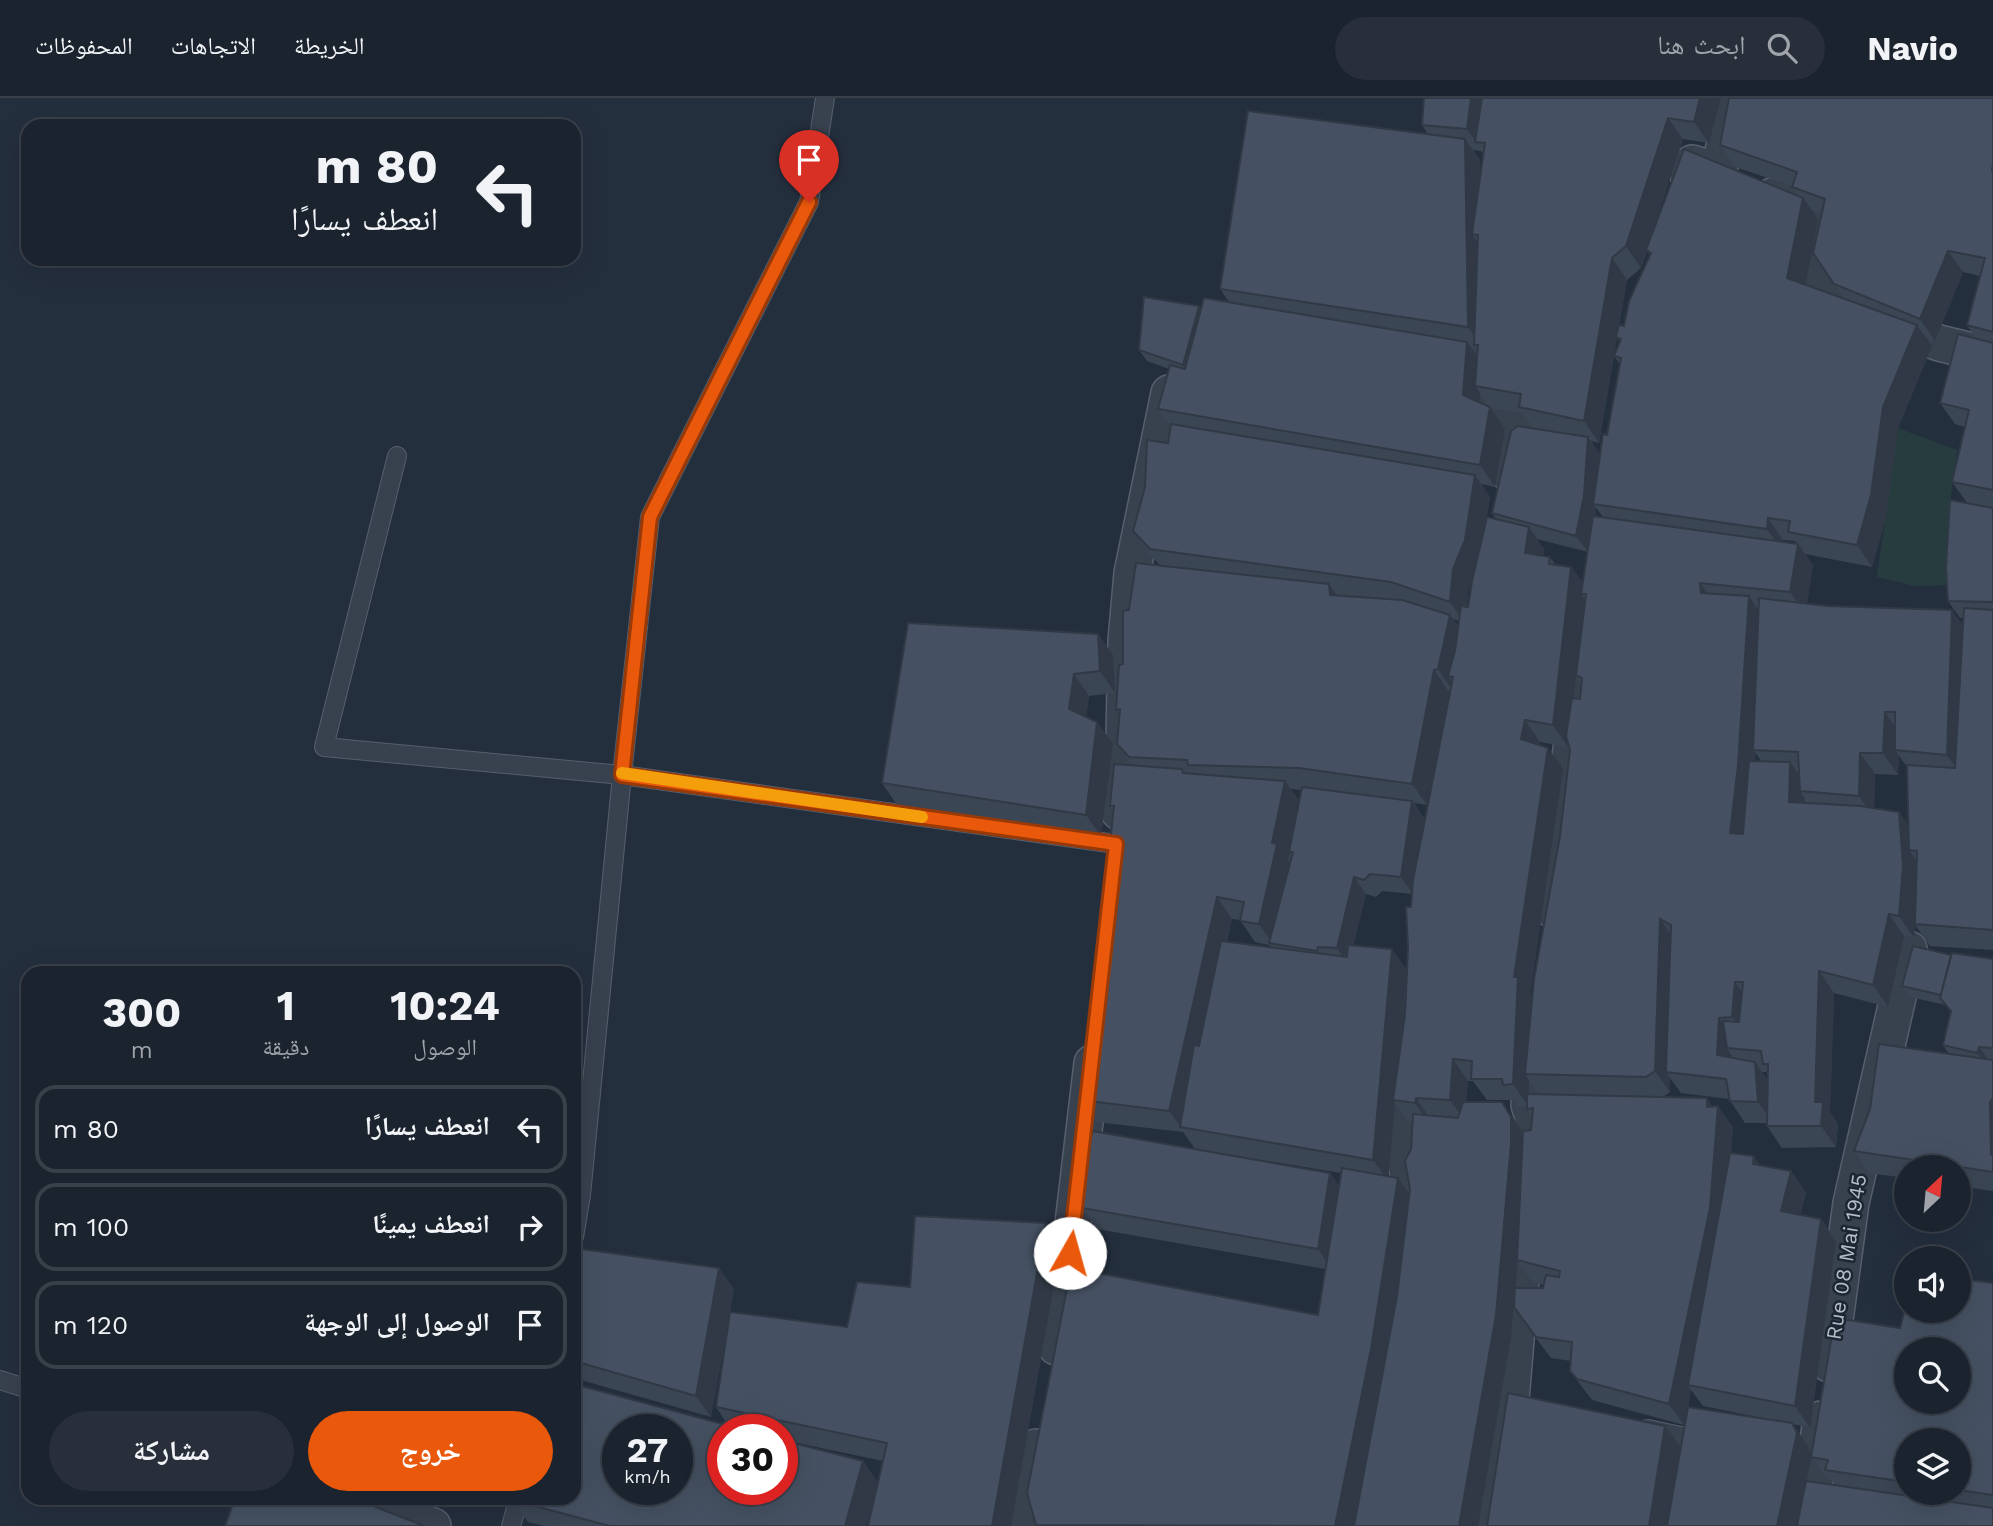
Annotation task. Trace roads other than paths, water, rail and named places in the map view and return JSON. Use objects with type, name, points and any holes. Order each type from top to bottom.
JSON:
[{"type":"street","points":[[1718,171],[1734,98]]},
{"type":"street","points":[[1679,201],[1692,163],[1718,171],[1829,222],[1818,275],[1849,309],[1939,343],[1993,356]]},
{"type":"street","points":[[1486,328],[1485,409],[1495,417],[1517,425],[1501,502]]},
{"type":"street","points":[[1114,857],[1123,782],[1126,641],[1132,573],[1169,393]]},
{"type":"street","points":[[1545,936],[1592,599]]},
{"type":"street","name":"Rue 08 Mai 1945","points":[[1805,1526],[1820,1457],[1811,1439],[1851,1203],[1909,949]]},
{"type":"street","points":[[1490,1526],[1518,1401],[1534,1120],[1529,1105],[1537,1011]]},
{"type":"street","points":[[1050,1376],[1063,1308],[1095,1033]]},
{"type":"street","points":[[1405,1033],[1398,1125],[1411,1189]]},
{"type":"street","points":[[1021,1526],[1042,1417]]},
{"type":"street","points":[[375,1505],[433,1526]]},
{"type":"lane","points":[[581,1195],[650,517],[809,202],[825,98]]},
{"type":"lane","points":[[397,456],[324,747],[622,775],[1114,857]]},
{"type":"lane","points":[[0,1380],[21,1387]]},
{"type":"lane","points":[[1626,1425],[1689,1445],[1696,1415]]},
{"type":"lane","points":[[511,1526],[517,1505]]}]
